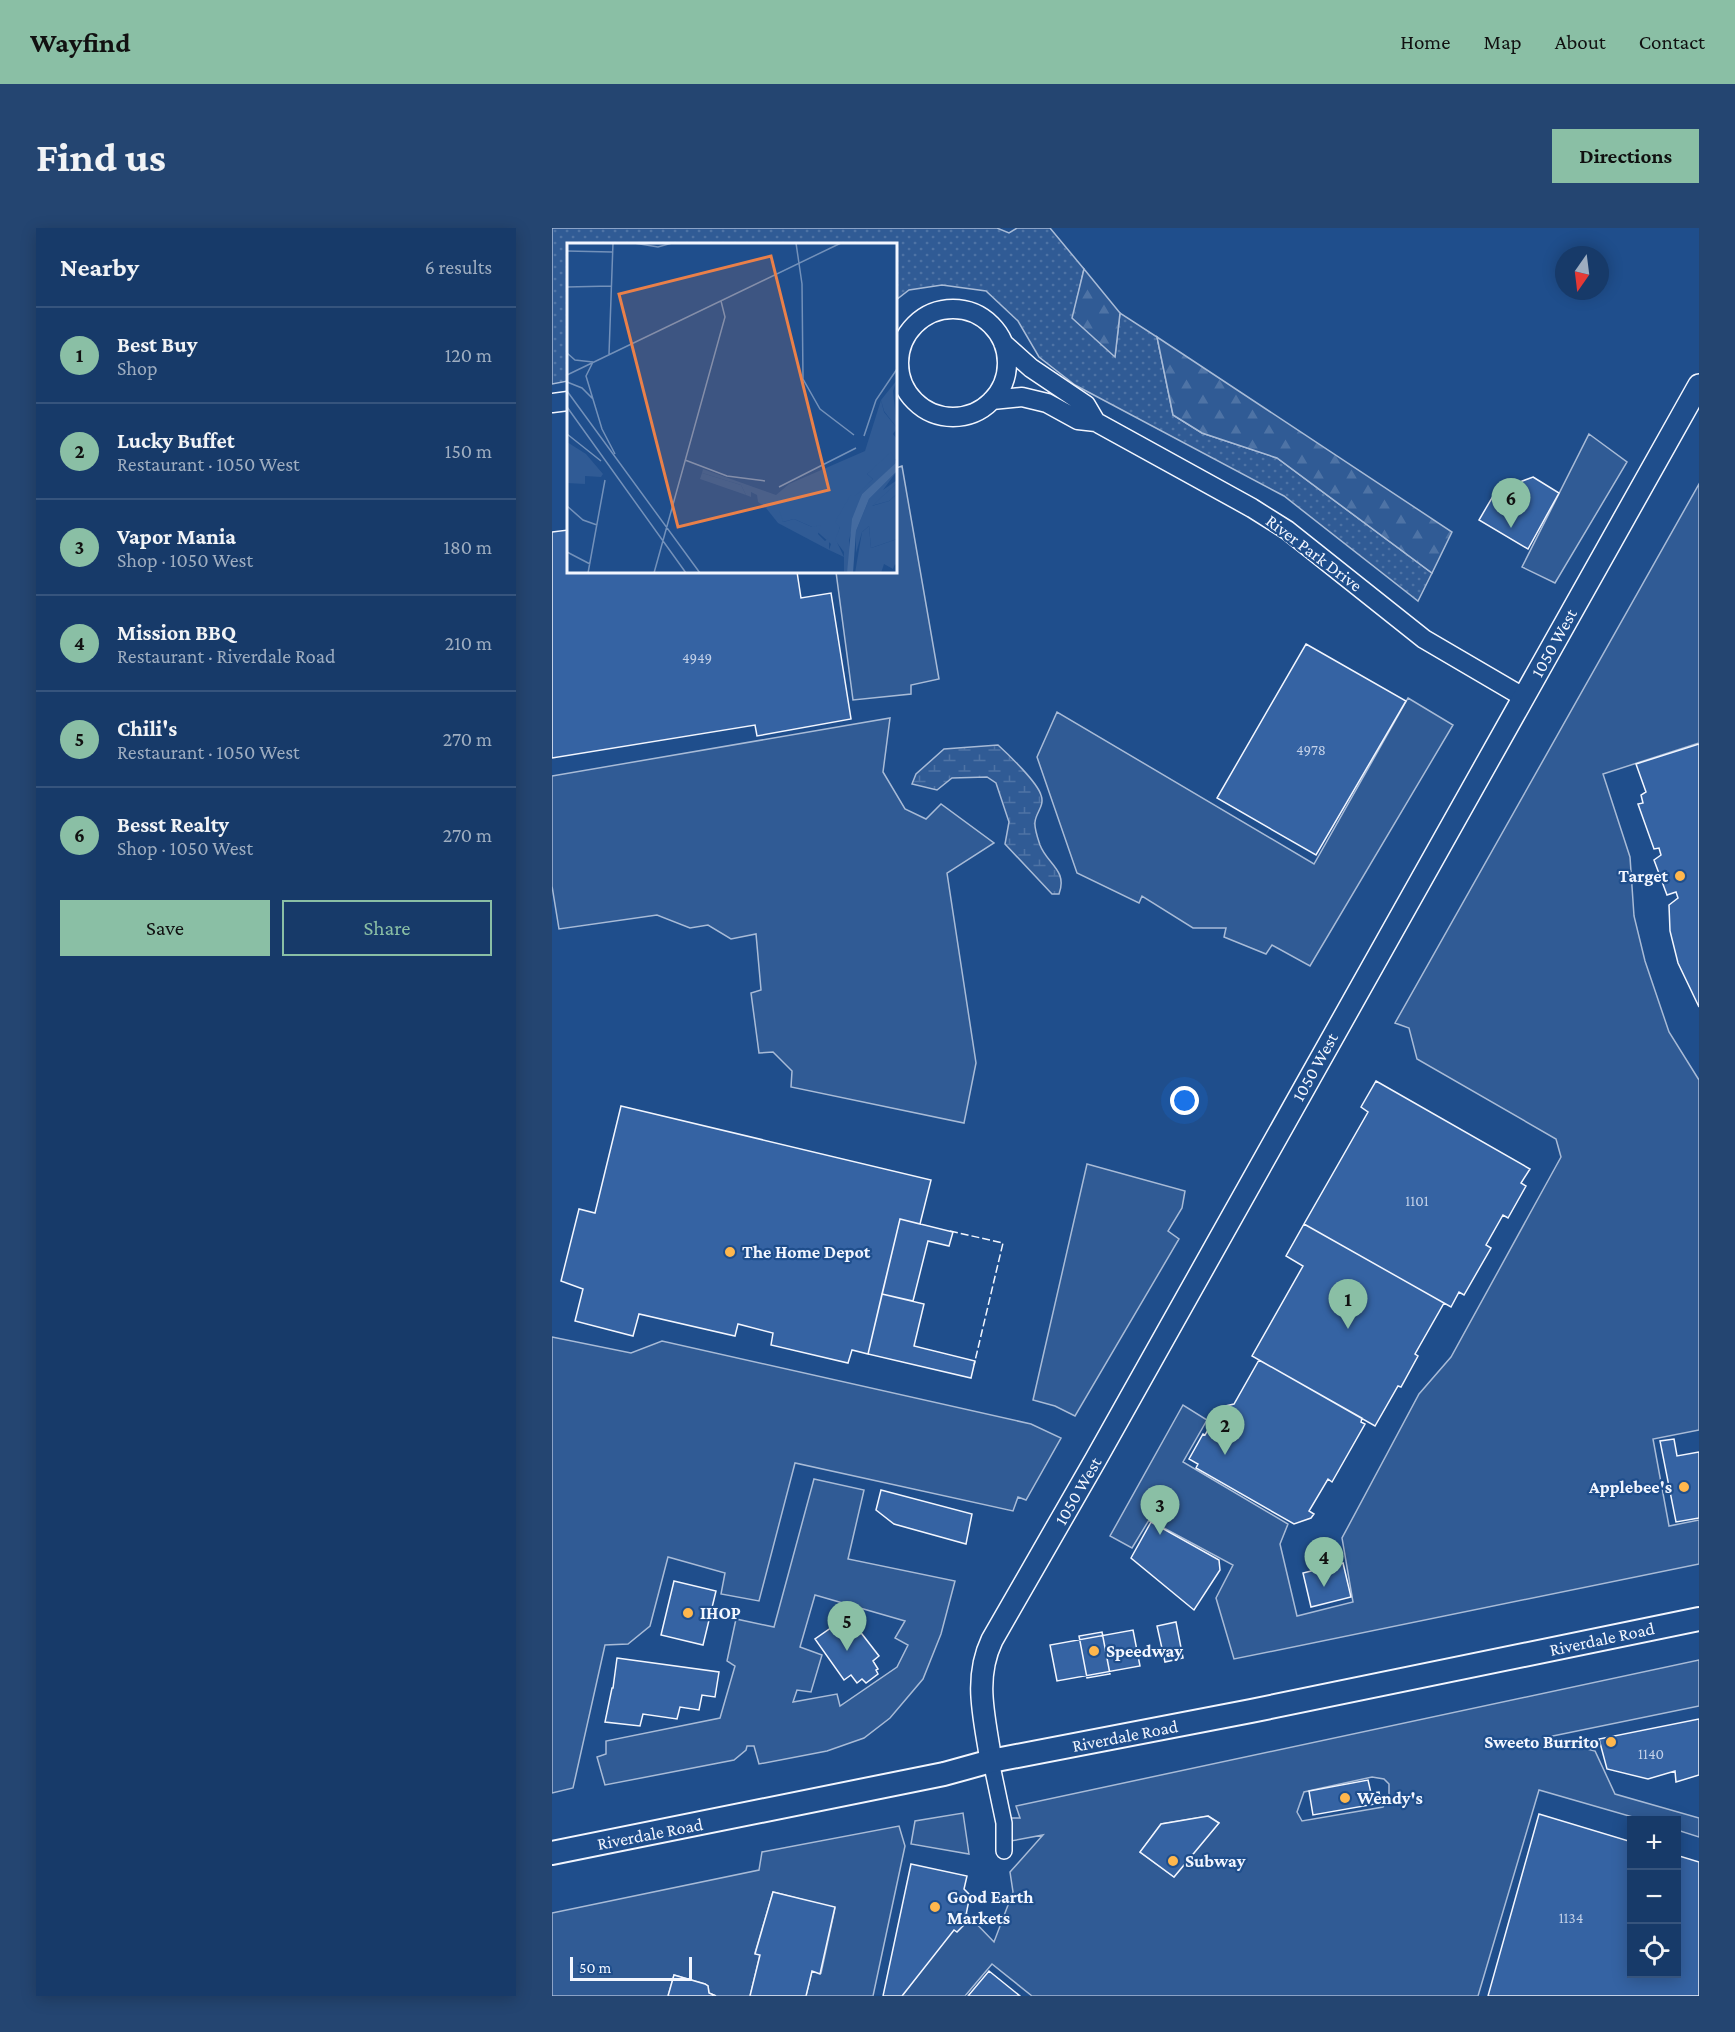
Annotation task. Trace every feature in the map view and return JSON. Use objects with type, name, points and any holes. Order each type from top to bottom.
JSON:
[{"type":"main road","name":"1050 West","points":[[991,1761],[981,1678],[986,1654],[992,1640],[1096,1460],[1699,385]]},
{"type":"main road","name":"Riverdale Road","points":[[552,1854],[933,1776],[991,1761],[1251,1711],[1699,1619]]},
{"type":"street","points":[[950,310],[966,311],[982,318],[994,328],[1003,343],[1006,373],[1001,387],[992,400],[979,410],[967,415],[941,416],[920,405],[900,386],[899,360],[902,334],[934,313],[950,310]]},
{"type":"street","name":"River Park Drive","points":[[1003,343],[1031,368],[1086,405],[1096,422]]},
{"type":"street","name":"River Park Drive","points":[[992,400],[1022,397],[1047,403],[1078,420],[1096,422],[1252,508],[1287,530],[1424,639],[1523,697]]},
{"type":"street","points":[[552,403],[567,400]]},
{"type":"street","points":[[991,1761],[1004,1823],[1004,1851]]},
{"type":"green space","points":[[552,228],[997,228],[1009,233],[1017,228],[1050,228],[1084,269],[1073,318],[1115,356],[1120,313],[1157,337],[1173,415],[1202,433],[1277,458],[1432,573],[1418,601],[1284,496],[1075,385],[1039,357],[1018,321],[986,291],[942,285],[909,290],[897,299],[897,243],[567,243],[567,381],[552,384]]},
{"type":"green space","points":[[1084,269],[1120,313],[1115,357],[1072,318]]},
{"type":"green space","points":[[1157,337],[1452,532],[1432,573],[1277,458],[1202,433],[1173,415]]},
{"type":"green space","points":[[998,745],[1029,776],[1041,795],[1042,802],[1036,818],[1036,830],[1043,852],[1059,873],[1061,886],[1059,894],[1052,894],[1005,844],[1009,822],[996,783],[987,777],[952,778],[937,790],[912,784],[916,774],[944,749]]},
{"type":"shaded area","points":[[1589,434],[1627,462],[1555,583],[1522,567]]},
{"type":"shaded area","points":[[902,466],[939,679],[911,685],[911,694],[853,700],[836,573],[897,573],[897,468]]},
{"type":"shaded area","points":[[1699,484],[1699,743],[1603,774],[1630,857],[1634,916],[1645,961],[1669,1032],[1699,1080],[1699,1430],[1653,1439],[1669,1526],[1699,1520],[1699,1564],[1234,1659],[1216,1598],[1233,1565],[1149,1520],[1132,1548],[1110,1536],[1183,1405],[1207,1420],[1183,1462],[1288,1524],[1280,1544],[1297,1616],[1353,1602],[1342,1538],[1419,1394],[1451,1357],[1561,1157],[1556,1139],[1417,1059],[1409,1028],[1395,1023]]},
{"type":"shaded area","points":[[1408,698],[1453,725],[1310,966],[1272,945],[1266,954],[1224,937],[1226,928],[1193,928],[1142,896],[1139,903],[1077,873],[1037,757],[1057,712],[1314,864]]},
{"type":"shaded area","points":[[890,718],[883,772],[905,809],[926,819],[941,804],[994,843],[947,873],[976,1063],[964,1123],[791,1087],[792,1071],[773,1052],[759,1053],[751,993],[761,990],[756,934],[731,939],[708,925],[690,928],[657,915],[559,929],[552,886],[552,776]]},
{"type":"shaded area","points":[[1087,1164],[1185,1191],[1182,1208],[1168,1231],[1179,1239],[1075,1416],[1055,1406],[1033,1400]]},
{"type":"shaded area","points":[[552,1337],[631,1353],[662,1341],[1031,1424],[1061,1438],[1026,1500],[1018,1497],[1013,1511],[795,1463],[759,1601],[721,1594],[725,1573],[668,1557],[650,1626],[628,1644],[605,1645],[573,1788],[552,1793]]},
{"type":"shaded area","points":[[814,1479],[864,1490],[848,1559],[955,1581],[941,1634],[923,1679],[890,1718],[864,1738],[827,1751],[759,1764],[754,1746],[747,1746],[746,1750],[734,1760],[605,1785],[597,1757],[606,1754],[606,1741],[720,1718],[735,1666],[727,1661],[736,1619],[774,1627]],"holes":[[[815,1595],[905,1621],[895,1638],[908,1645],[897,1667],[840,1706],[837,1694],[793,1702],[797,1690],[811,1692],[822,1655],[800,1647]]]},
{"type":"shaded area","points":[[1699,1660],[1699,1706],[1543,1738],[1595,1751],[1615,1794],[1699,1818],[1699,1837],[1681,1831],[1681,1816],[1629,1816],[1539,1790],[1478,1996],[1032,1996],[992,1964],[965,1996],[902,1996],[966,1913],[994,1942],[1013,1892],[1010,1872],[1043,1835],[1011,1841],[1005,1818],[1020,1818],[1016,1806]],"holes":[[[1372,1777],[1384,1779],[1389,1784],[1389,1795],[1383,1807],[1302,1821],[1297,1812],[1304,1792]],[[1208,1816],[1219,1823],[1174,1877],[1140,1852],[1161,1824]]]},
{"type":"shaded area","points":[[963,1813],[969,1854],[911,1844],[915,1821]]},
{"type":"shaded area","points":[[899,1826],[905,1846],[873,1996],[806,1996],[812,1971],[821,1973],[835,1908],[773,1892],[755,1953],[760,1955],[750,1996],[716,1996],[709,1993],[708,1986],[705,1984],[674,1975],[668,1996],[552,1996],[552,1913],[759,1870],[762,1852]]},
{"type":"building","points":[[1533,477],[1559,493],[1528,549],[1479,520],[1496,491]]},
{"type":"building","points":[[567,530],[567,573],[797,573],[801,598],[831,593],[851,719],[757,736],[755,725],[552,758],[552,532]]},
{"type":"building","points":[[1306,644],[1406,701],[1316,855],[1217,798]]},
{"type":"building","name":"Target","points":[[1699,744],[1699,1007],[1678,963],[1670,931],[1669,905],[1678,898],[1676,892],[1667,895],[1654,860],[1661,855],[1659,848],[1654,849],[1638,804],[1643,803],[1641,795],[1646,792],[1636,764]]},
{"type":"building","points":[[1376,1081],[1530,1169],[1521,1183],[1526,1186],[1508,1218],[1503,1215],[1486,1245],[1491,1248],[1464,1295],[1459,1292],[1451,1307],[1304,1224],[1368,1112],[1361,1107]]},
{"type":"building","name":"The Home Depot","points":[[621,1106],[931,1180],[920,1224],[900,1219],[868,1354],[852,1350],[848,1363],[771,1345],[773,1333],[738,1324],[735,1336],[639,1314],[633,1336],[575,1321],[583,1289],[561,1281],[579,1209],[595,1213]]},
{"type":"building","points":[[900,1219],[953,1232],[949,1246],[928,1241],[913,1301],[882,1294]]},
{"type":"building","points":[[1304,1224],[1444,1303],[1415,1354],[1418,1356],[1401,1387],[1398,1386],[1375,1426],[1252,1356],[1303,1266],[1286,1256]]},
{"type":"building","points":[[882,1294],[924,1304],[914,1346],[975,1361],[971,1378],[868,1354]]},
{"type":"building","points":[[1259,1360],[1362,1418],[1361,1422],[1365,1424],[1332,1482],[1328,1479],[1309,1511],[1314,1514],[1311,1518],[1294,1524],[1196,1468],[1198,1464],[1189,1459],[1221,1407],[1234,1404]]},
{"type":"building","name":"Applebee's","points":[[1674,1439],[1677,1456],[1699,1452],[1699,1518],[1676,1522],[1660,1441]]},
{"type":"building","points":[[881,1490],[972,1514],[966,1544],[894,1524],[876,1510]]},
{"type":"building","points":[[1151,1522],[1219,1560],[1220,1570],[1194,1610],[1131,1558]]},
{"type":"building","points":[[1343,1563],[1351,1597],[1311,1607],[1303,1573]]},
{"type":"building","name":"IHOP","points":[[674,1581],[716,1591],[703,1645],[661,1635]]},
{"type":"building","points":[[848,1616],[879,1656],[873,1661],[878,1674],[866,1683],[862,1679],[857,1683],[851,1675],[844,1680],[815,1639]]},
{"type":"building","points":[[1176,1622],[1183,1658],[1165,1662],[1157,1626]]},
{"type":"building","points":[[1133,1630],[1140,1666],[1057,1681],[1050,1645]]},
{"type":"building","points":[[1102,1632],[1110,1674],[1087,1678],[1079,1636]]},
{"type":"building","points":[[617,1658],[719,1672],[715,1697],[702,1695],[699,1710],[680,1707],[677,1719],[643,1714],[640,1726],[605,1722]]},
{"type":"building","points":[[1699,1719],[1699,1775],[1676,1782],[1675,1771],[1648,1779],[1607,1769],[1599,1739]]},
{"type":"building","name":"Wendy's","points":[[1368,1780],[1371,1793],[1379,1792],[1381,1803],[1313,1815],[1309,1791]]},
{"type":"building","points":[[1539,1814],[1627,1840],[1627,1978],[1681,1978],[1681,1857],[1699,1862],[1699,1996],[1488,1996]]},
{"type":"building","points":[[1208,1816],[1219,1823],[1174,1877],[1140,1852],[1161,1824]]},
{"type":"building","points":[[911,1864],[967,1876],[964,1889],[970,1895],[964,1925],[957,1932],[954,1930],[902,1996],[883,1996]]},
{"type":"building","points":[[773,1892],[835,1907],[820,1974],[812,1971],[806,1996],[750,1996],[760,1955],[755,1954]]},
{"type":"building","points":[[989,1971],[1020,1996],[968,1996]]},
{"type":"building","points":[[674,1975],[705,1984],[708,1986],[709,1993],[716,1996],[668,1996]]},
{"type":"fence","points":[[950,1231],[1003,1243],[974,1365]]},
{"type":"place","name":"Besst Realty","points":[[1511,528]]},
{"type":"place","name":"Target","points":[[1680,876]]},
{"type":"place","name":"The Home Depot","points":[[730,1252]]},
{"type":"place","name":"Best Buy","points":[[1348,1329]]},
{"type":"place","name":"Lucky Buffet","points":[[1225,1455]]},
{"type":"place","name":"Applebee's","points":[[1684,1487]]},
{"type":"place","name":"Vapor Mania","points":[[1160,1535]]},
{"type":"place","name":"Mission BBQ","points":[[1324,1587]]},
{"type":"place","name":"IHOP","points":[[688,1613]]},
{"type":"place","name":"Chili's","points":[[847,1651]]},
{"type":"place","name":"Speedway","points":[[1094,1651]]},
{"type":"place","name":"Sweeto Burrito","points":[[1611,1742]]},
{"type":"place","name":"Wendy's","points":[[1345,1798]]},
{"type":"place","name":"Subway","points":[[1173,1861]]},
{"type":"place","name":"Good Earth Markets","points":[[935,1907]]}]
